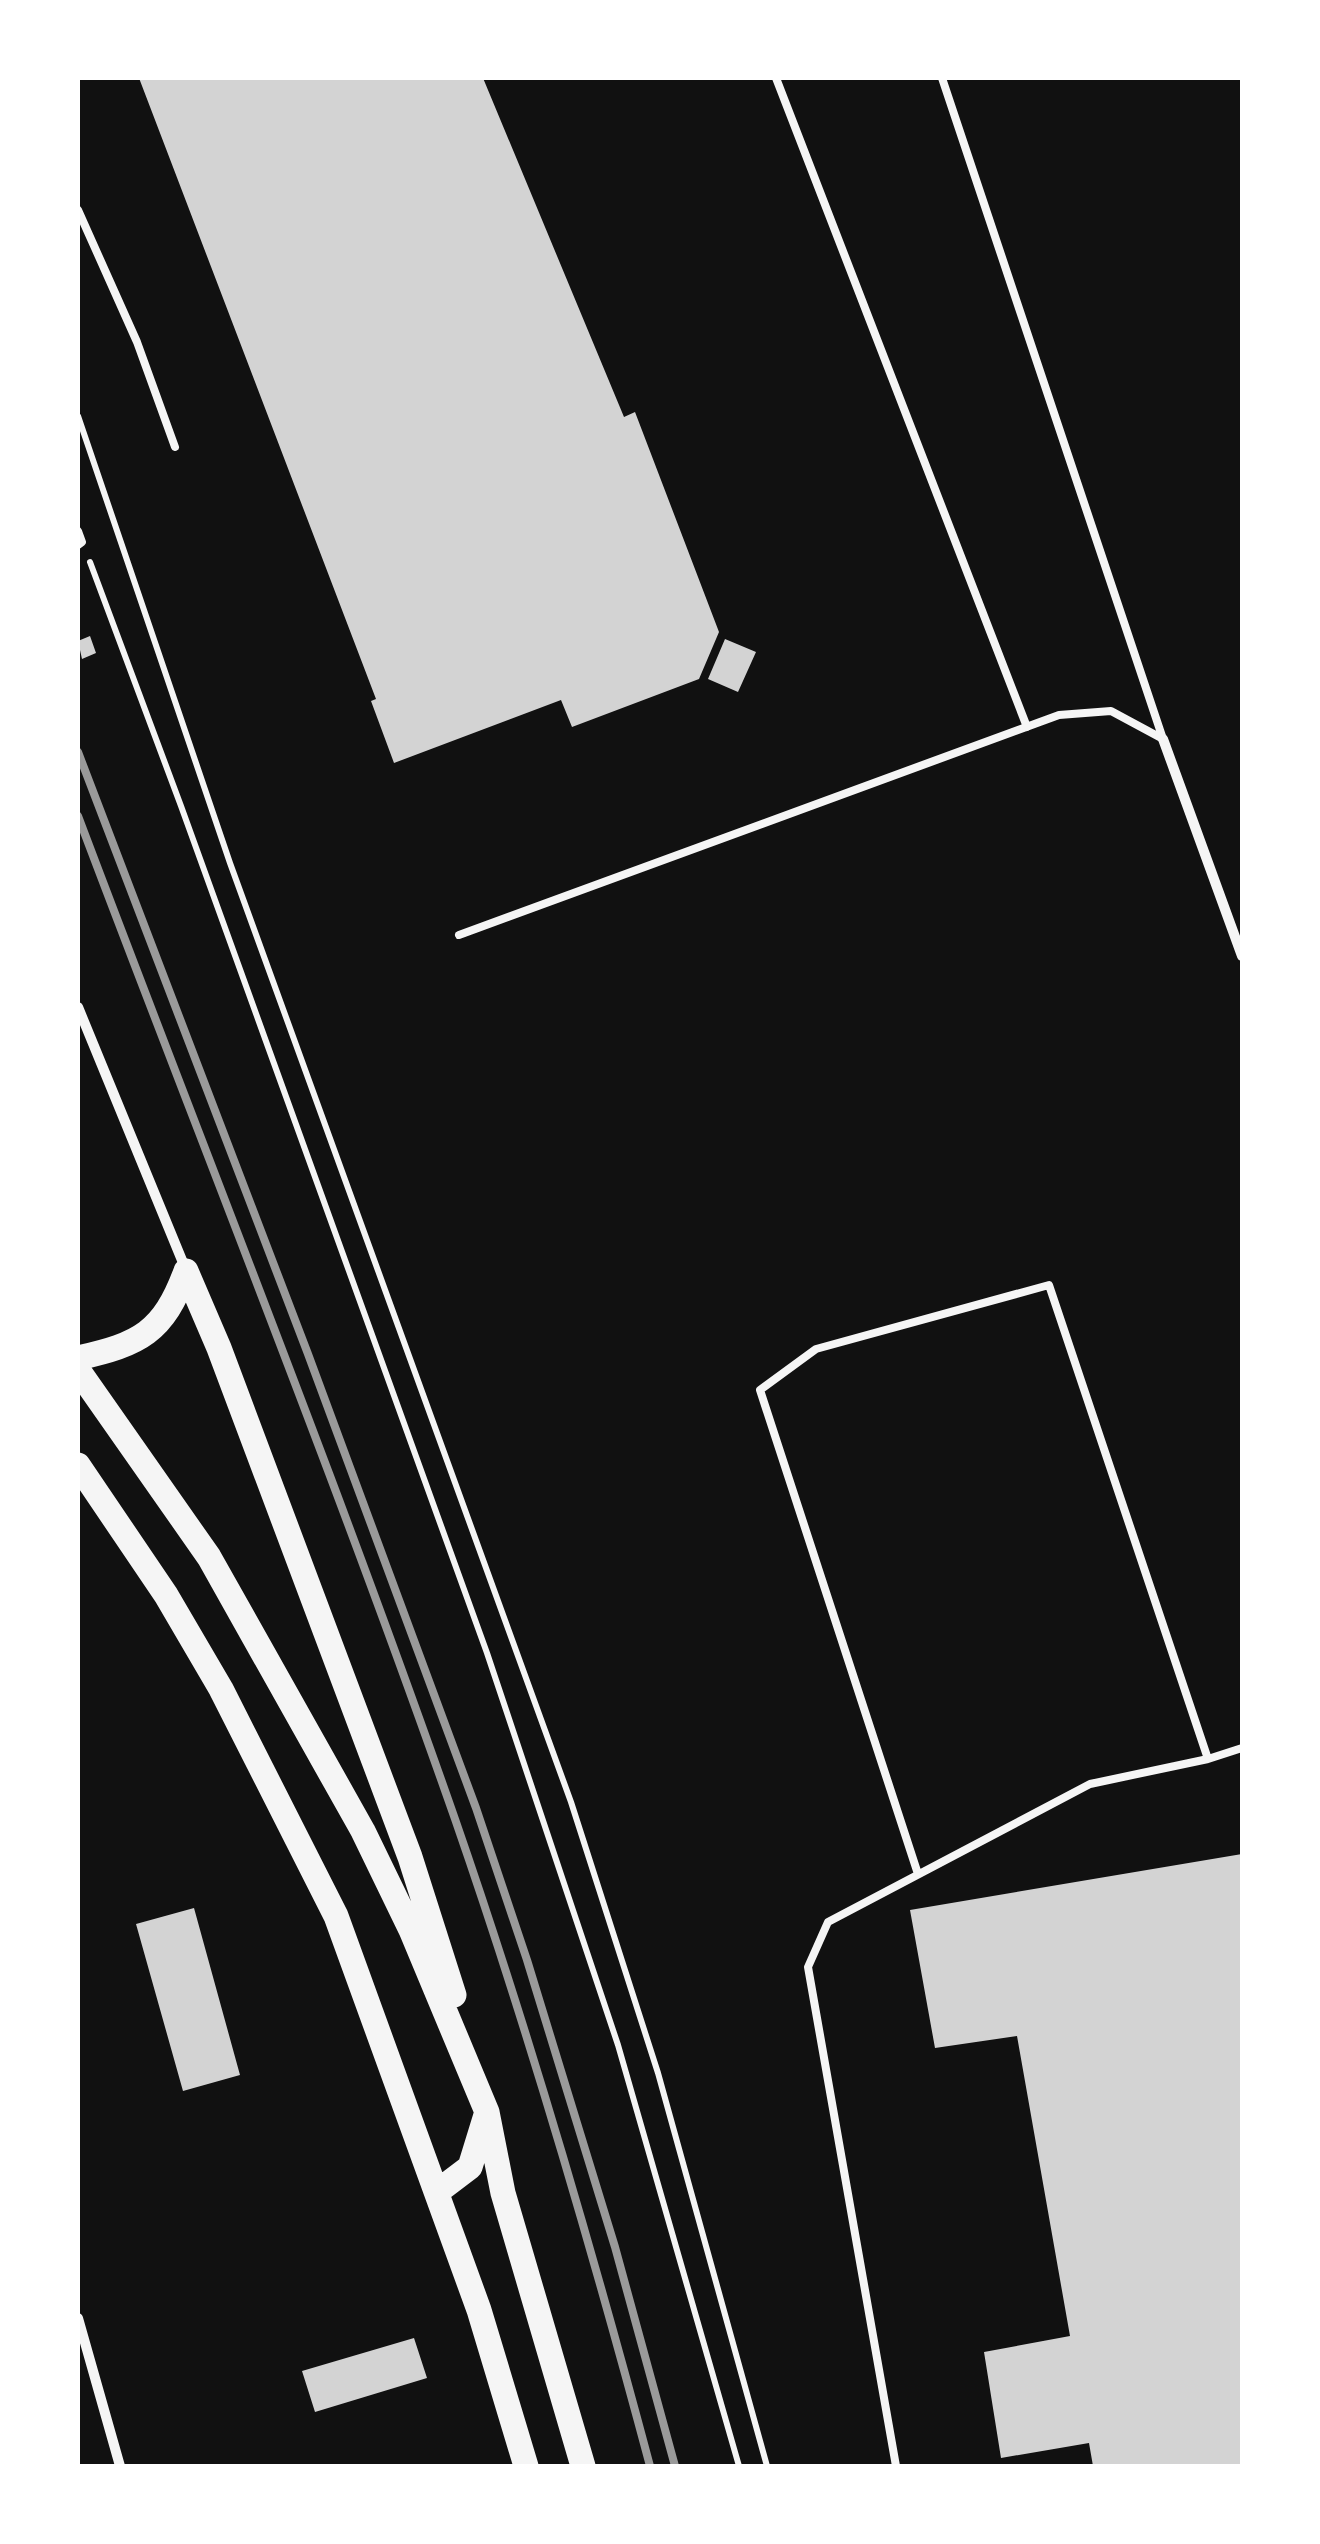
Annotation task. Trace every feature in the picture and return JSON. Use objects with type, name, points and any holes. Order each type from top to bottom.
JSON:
[{"type":"main road","points":[[78,1358],[125,1346],[148,1334],[165,1317],[186,1272]]},
{"type":"main road","points":[[186,1272],[219,1348],[410,1857],[487,2112],[503,2193],[583,2466]]},
{"type":"main road","points":[[78,1370],[208,1556],[298,1712],[412,1930],[487,2112],[470,2167],[438,2192]]},
{"type":"main road","points":[[78,1465],[166,1595],[221,1689],[336,1916],[479,2310],[526,2466]]},
{"type":"street","points":[[1163,739],[1242,956]]},
{"type":"street","points":[[78,1006],[186,1272]]},
{"type":"street","points":[[78,2318],[120,2466]]},
{"type":"lane","points":[[776,78],[1027,727]]},
{"type":"lane","points":[[942,78],[1163,739]]},
{"type":"lane","points":[[78,210],[137,342],[175,446]]},
{"type":"lane","points":[[78,531],[80,544]]},
{"type":"lane","points":[[459,934],[1059,715],[1111,711],[1163,739]]},
{"type":"lane","points":[[918,1874],[760,1390],[816,1349],[1049,1285],[1208,1759]]},
{"type":"lane","points":[[896,2466],[808,1967],[828,1922],[1090,1784],[1242,1748]]},
{"type":"path","points":[[78,416],[230,863],[572,1802],[658,2073],[767,2466]]},
{"type":"path","points":[[80,544],[181,806],[487,1653],[618,2045],[740,2466]]},
{"type":"building","points":[[139,78],[483,78],[624,417],[635,412],[719,632],[699,679],[572,727],[561,700],[394,763],[371,701],[376,699]]},
{"type":"building","points":[[90,636],[96,653],[82,659],[78,641]]},
{"type":"building","points":[[725,639],[756,652],[738,692],[708,679]]},
{"type":"building","points":[[1242,1854],[1242,2466],[1093,2466],[1089,2443],[1001,2458],[984,2352],[1070,2336],[1017,2036],[935,2048],[910,1910]]},
{"type":"building","points":[[194,1908],[240,2075],[183,2091],[136,1924]]},
{"type":"building","points":[[414,2338],[427,2378],[315,2412],[302,2371]]},
{"type":"railway","points":[[78,752],[476,1808],[615,2247],[675,2466]]},
{"type":"railway","points":[[78,816],[317,1442],[455,1819],[558,2141],[650,2466]]}]
